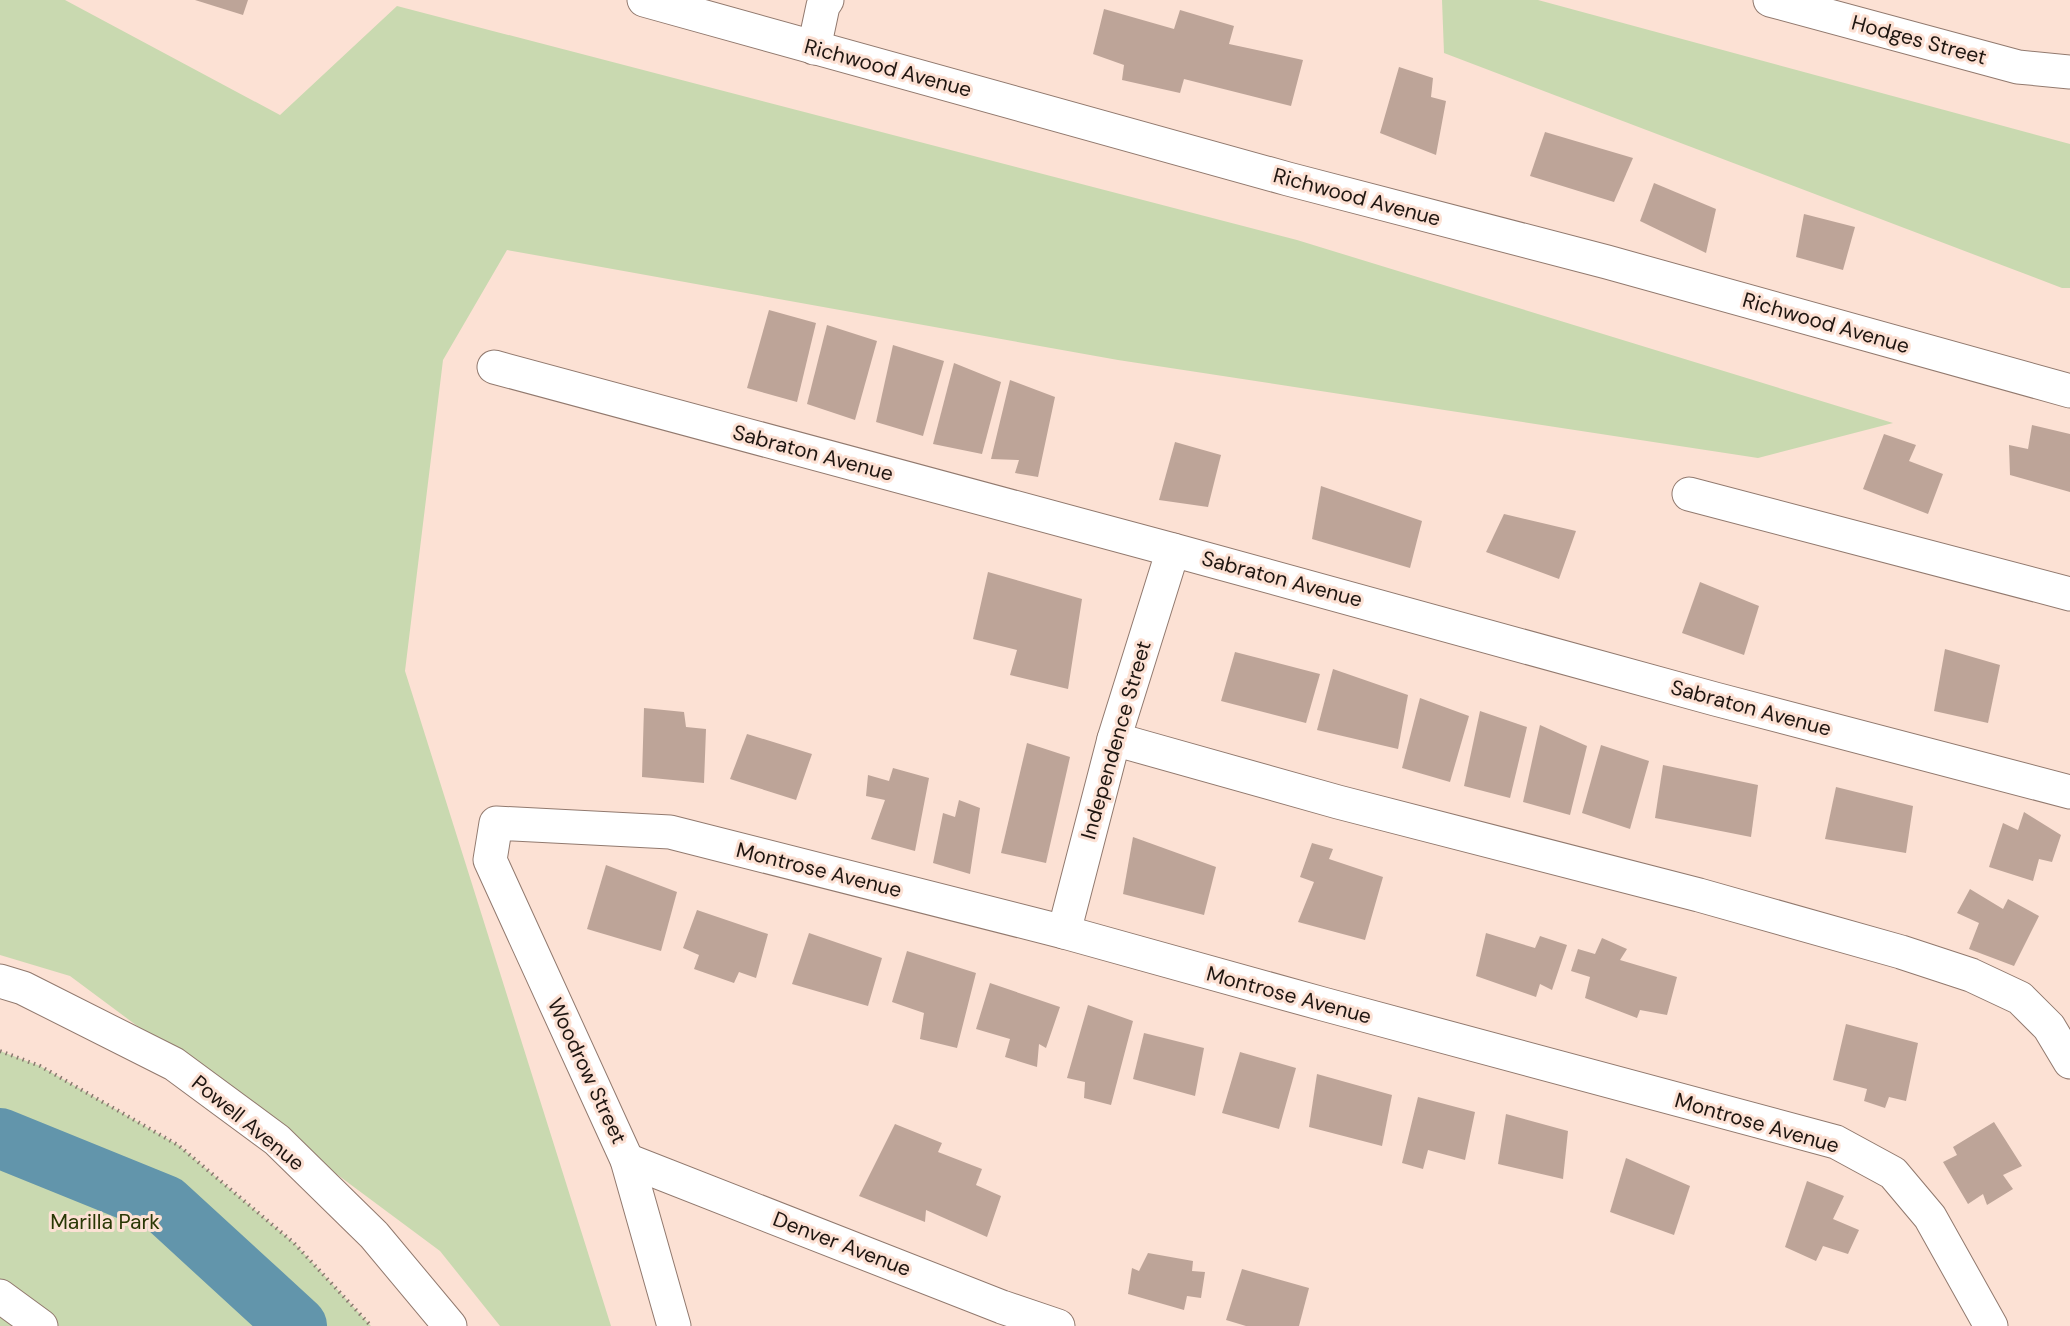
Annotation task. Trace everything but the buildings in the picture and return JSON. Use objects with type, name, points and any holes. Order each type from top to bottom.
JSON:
[{"type":"street","name":"Richwood Avenue","points":[[644,0],[1288,179],[1607,262],[2070,391]]},
{"type":"street","points":[[814,48],[823,6],[827,0]]},
{"type":"street","name":"Hodges Street","points":[[1770,0],[2018,67],[2070,72]]},
{"type":"street","name":"Sabraton Avenue","points":[[494,367],[1715,699],[2070,792]]},
{"type":"street","points":[[1689,494],[2070,594]]},
{"type":"street","name":"Independence Street","points":[[1064,932],[1114,739],[1173,550]]},
{"type":"street","points":[[1114,739],[1338,802],[1699,895],[1901,952],[1971,975],[2020,998],[2049,1027],[2070,1062]]},
{"type":"street","name":"Montrose Avenue","points":[[496,823],[670,832],[1064,932],[1334,1008],[1836,1142],[1893,1173],[1930,1217],[1991,1326]]},
{"type":"street","name":"Woodrow Street","points":[[496,823],[490,860],[627,1160],[674,1326]]},
{"type":"street","name":"Powell Avenue","points":[[0,981],[23,988],[174,1065],[277,1140],[374,1235],[450,1326]]},
{"type":"street","name":"Denver Avenue","points":[[627,1160],[1002,1307],[1058,1326]]},
{"type":"street","points":[[0,1296],[41,1326]]},
{"type":"path","points":[[0,1051],[40,1066],[178,1145],[294,1243],[370,1326]]},
{"type":"green space","points":[[0,0],[65,0],[280,115],[397,6],[1297,240],[1893,423],[1758,458],[1118,360],[507,250],[443,360],[405,671],[611,1326],[500,1326],[440,1251],[70,976],[0,955]]},
{"type":"green space","points":[[1442,0],[1538,0],[2070,144],[2070,288],[2062,288],[1444,53]]},
{"type":"green space","name":"Marilla Park","points":[[0,1051],[40,1066],[178,1145],[294,1243],[371,1326],[0,1326]]},
{"type":"waterway","points":[[0,1138],[165,1205],[297,1326]]}]
